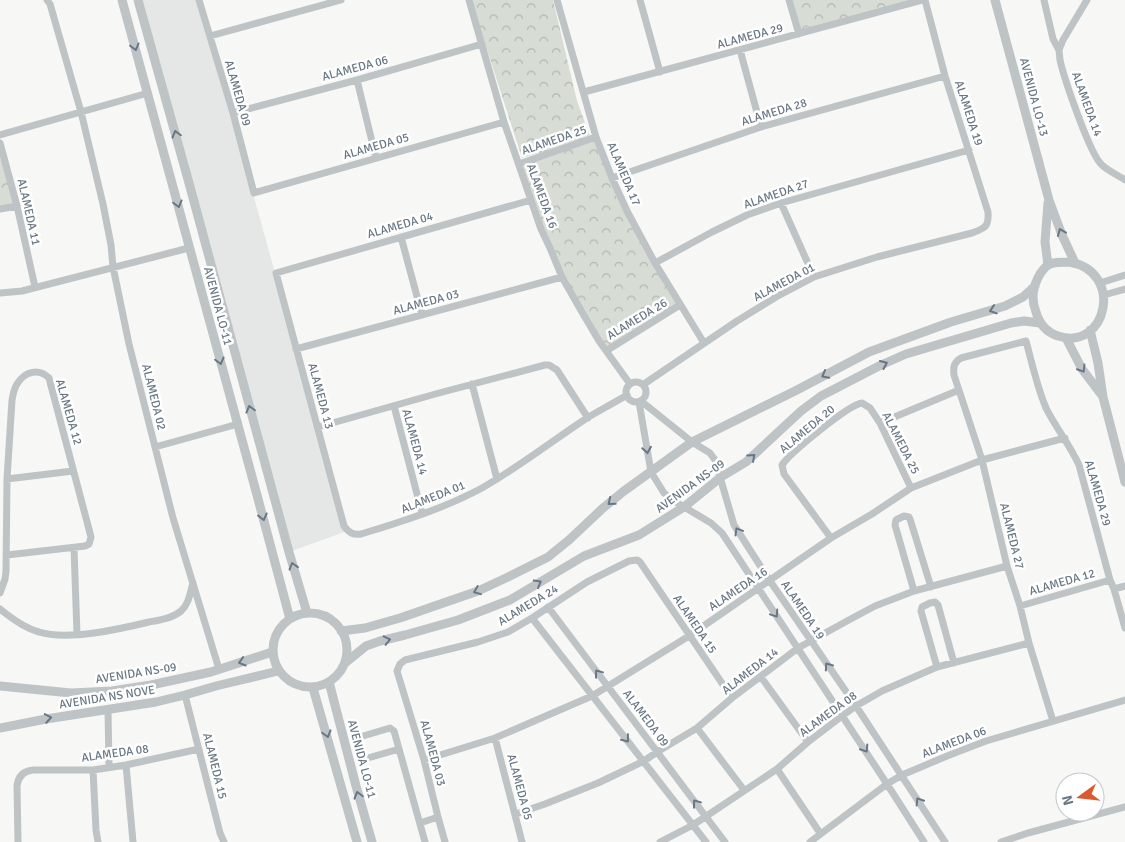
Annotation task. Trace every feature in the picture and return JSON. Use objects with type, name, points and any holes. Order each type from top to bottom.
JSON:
[{"type":"street","name":"AVENIDA LO-11","points":[[122,0],[290,618]]},
{"type":"street","name":"AVENIDA LO-11","points":[[138,0],[192,192],[286,543],[307,613]]},
{"type":"street","name":"ALAMEDA 09","points":[[199,0],[233,112],[254,193]]},
{"type":"street","name":"ALAMEDA 16","points":[[469,0],[504,122],[541,229],[562,277],[579,307],[606,351],[630,384]]},
{"type":"street","name":"ALAMEDA 17","points":[[557,0],[596,137],[612,178],[627,211],[655,263],[704,343]]},
{"type":"street","points":[[640,0],[660,72]]},
{"type":"street","points":[[789,0],[799,34]]},
{"type":"street","name":"ALAMEDA 29","points":[[584,92],[923,0]]},
{"type":"street","name":"ALAMEDA 19","points":[[923,0],[988,212],[988,222],[981,230]]},
{"type":"street","name":"AVENIDA LO-13","points":[[995,0],[1049,200],[1075,263],[1087,269],[1096,278],[1104,295],[1102,314],[1090,330]]},
{"type":"street","name":"ALAMEDA 14","points":[[1044,0],[1053,39],[1059,50],[1062,68],[1094,154],[1100,164],[1125,180]]},
{"type":"street","points":[[1059,50],[1087,0]]},
{"type":"street","name":"ALAMEDA 02","points":[[49,1],[81,112],[103,204],[113,267],[129,344],[173,518],[219,669]]},
{"type":"street","points":[[210,36],[336,1]]},
{"type":"street","name":"ALAMEDA 06","points":[[233,112],[357,80],[482,44]]},
{"type":"street","points":[[740,50],[761,127]]},
{"type":"street","name":"ALAMEDA 28","points":[[612,178],[761,127],[945,76]]},
{"type":"street","points":[[357,80],[376,158]]},
{"type":"street","points":[[0,135],[148,94]]},
{"type":"street","name":"ALAMEDA 05","points":[[254,193],[504,122]]},
{"type":"street","name":"ALAMEDA 25","points":[[519,164],[596,137]]},
{"type":"street","name":"ALAMEDA 11","points":[[0,143],[17,206],[35,287]]},
{"type":"street","name":"ALAMEDA 27","points":[[655,263],[747,215],[780,203],[969,150]]},
{"type":"street","name":"ALAMEDA 04","points":[[276,273],[531,200]]},
{"type":"street","name":"AVENIDA LO-13","points":[[1048,265],[1045,242],[1049,200]]},
{"type":"street","points":[[780,203],[814,277]]},
{"type":"street","points":[[0,208],[17,206]]},
{"type":"street","name":"ALAMEDA 01","points":[[644,384],[776,297],[814,277],[876,257],[981,230]]},
{"type":"street","points":[[401,237],[422,315]]},
{"type":"street","points":[[0,293],[22,291],[190,248]]},
{"type":"street","points":[[1075,263],[1063,262],[1048,265],[1038,278],[1033,296],[1036,314],[1046,330],[1066,338],[1074,338],[1090,330],[1098,363],[1103,397],[1125,482]]},
{"type":"street","name":"ALAMEDA 13","points":[[276,273],[344,526]]},
{"type":"street","points":[[1100,283],[1125,275]]},
{"type":"street","name":"ALAMEDA 03","points":[[296,349],[562,277]]},
{"type":"street","points":[[341,631],[365,628],[400,618],[478,591],[508,578],[548,557],[624,491],[692,442],[869,352],[950,322],[1005,306],[1023,296],[1035,286]]},
{"type":"street","points":[[1104,295],[1125,289]]},
{"type":"street","name":"ALAMEDA 26","points":[[606,351],[680,306]]},
{"type":"street","name":"AVENIDA NS-09","points":[[345,663],[366,646],[458,620],[510,600],[584,556],[639,535],[684,507],[721,477],[746,462],[801,411],[821,396],[880,365],[906,354],[1011,323],[1024,321],[1040,323]]},
{"type":"street","points":[[1066,338],[1082,369],[1103,397]]},
{"type":"street","name":"ALAMEDA 29","points":[[961,358],[1026,341],[1046,407],[1079,465],[1125,628]]},
{"type":"street","name":"ALAMEDA 27","points":[[961,358],[955,363],[953,370],[982,460],[1007,566],[1020,606],[1028,643],[1053,721]]},
{"type":"street","points":[[318,427],[539,366],[549,365],[557,370],[588,418]]},
{"type":"street","name":"ALAMEDA 12","points":[[0,593],[5,579],[7,555],[7,479],[12,400],[14,390],[19,381],[30,373],[39,372],[49,378],[91,537],[89,544],[74,548]]},
{"type":"street","points":[[637,382],[644,384],[646,393],[644,399],[632,401],[626,391],[630,384],[637,382]]},
{"type":"street","points":[[472,384],[497,479]]},
{"type":"street","points":[[880,423],[959,390]]},
{"type":"street","name":"ALAMEDA 01","points":[[344,526],[351,534],[361,534],[399,522],[456,500],[497,479],[588,418],[627,395]]},
{"type":"street","name":"ALAMEDA 19","points":[[640,401],[692,442],[710,453],[715,460],[734,525],[945,842]]},
{"type":"street","name":"ALAMEDA 19","points":[[640,401],[651,472],[664,493],[722,532],[924,842]]},
{"type":"street","name":"ALAMEDA 20","points":[[831,538],[784,474],[782,465],[809,440],[852,406],[862,403],[870,408]]},
{"type":"street","name":"ALAMEDA 14","points":[[394,406],[422,513]]},
{"type":"street","name":"ALAMEDA 25","points":[[870,408],[880,423],[911,488]]},
{"type":"street","points":[[155,447],[238,424]]},
{"type":"street","name":"ALAMEDA 16","points":[[424,760],[495,738],[592,696],[689,636],[831,538],[911,488],[982,460],[1065,438]]},
{"type":"street","points":[[7,479],[73,471]]},
{"type":"street","points":[[914,591],[895,525],[896,520],[904,516],[910,519],[932,587]]},
{"type":"street","points":[[7,555],[74,548],[77,634]]},
{"type":"street","name":"ALAMEDA 24","points":[[398,671],[400,664],[404,660],[496,637],[508,632],[587,582],[633,560],[640,562]]},
{"type":"street","name":"ALAMEDA 15","points":[[640,562],[732,698]]},
{"type":"street","name":"ALAMEDA 14","points":[[516,814],[598,783],[644,761],[697,728],[732,698],[798,648],[875,606],[914,591],[1007,566]]},
{"type":"street","name":"ALAMEDA 12","points":[[1020,606],[1110,580]]},
{"type":"street","points":[[0,609],[18,623],[53,635],[126,628],[171,617],[181,611],[189,600],[193,583]]},
{"type":"street","points":[[1114,589],[1125,586]]},
{"type":"street","points":[[937,667],[921,611],[922,606],[930,603],[935,602],[938,605],[954,663]]},
{"type":"street","name":"ALAMEDA 09","points":[[548,607],[725,842]]},
{"type":"street","points":[[307,613],[317,613],[335,623],[344,637],[347,650],[345,663],[339,674],[324,685],[313,688],[302,687],[292,683],[278,671],[272,652],[274,639],[280,627],[290,618],[307,613]]},
{"type":"street","points":[[532,618],[706,842]]},
{"type":"street","name":"ALAMEDA 08","points":[[660,842],[693,826],[777,768],[856,706],[882,691],[937,667],[1028,643]]},
{"type":"street","name":"AVENIDA NS-09","points":[[0,686],[71,693],[112,690],[180,679],[272,652]]},
{"type":"street","name":"AVENIDA NS NOVE","points":[[0,728],[156,702],[278,671]]},
{"type":"street","name":"ALAMEDA 03","points":[[398,671],[445,842]]},
{"type":"street","points":[[761,677],[808,742]]},
{"type":"street","name":"AVENIDA LO-11","points":[[329,682],[372,842]]},
{"type":"street","points":[[313,688],[357,842]]},
{"type":"street","name":"ALAMEDA 15","points":[[185,696],[224,842]]},
{"type":"street","name":"ALAMEDA 06","points":[[810,842],[887,784],[902,775],[986,741],[1125,700]]},
{"type":"street","points":[[108,710],[109,768]]},
{"type":"street","points":[[363,736],[390,728],[394,731],[425,842]]},
{"type":"street","points":[[697,728],[744,790]]},
{"type":"street","name":"ALAMEDA 05","points":[[495,738],[522,842]]},
{"type":"street","name":"ALAMEDA 08","points":[[18,842],[17,786],[23,773],[33,770],[93,770],[109,768],[199,749]]},
{"type":"street","points":[[368,758],[399,749]]},
{"type":"street","points":[[126,765],[133,842]]},
{"type":"street","points":[[777,768],[820,834]]},
{"type":"street","points":[[93,770],[98,842]]},
{"type":"street","points":[[1001,842],[1125,807]]},
{"type":"street","points":[[420,823],[438,817]]},
{"type":"shaded area","points":[[138,0],[199,0],[347,531],[289,552]]},
{"type":"green space","points":[[471,0],[553,0],[577,101],[591,139],[596,137],[612,178],[680,305],[606,351],[550,248],[519,164],[576,143],[522,158]]},
{"type":"green space","points":[[789,0],[922,0],[799,34]]},
{"type":"green space","points":[[0,143],[17,206],[0,208]]}]
